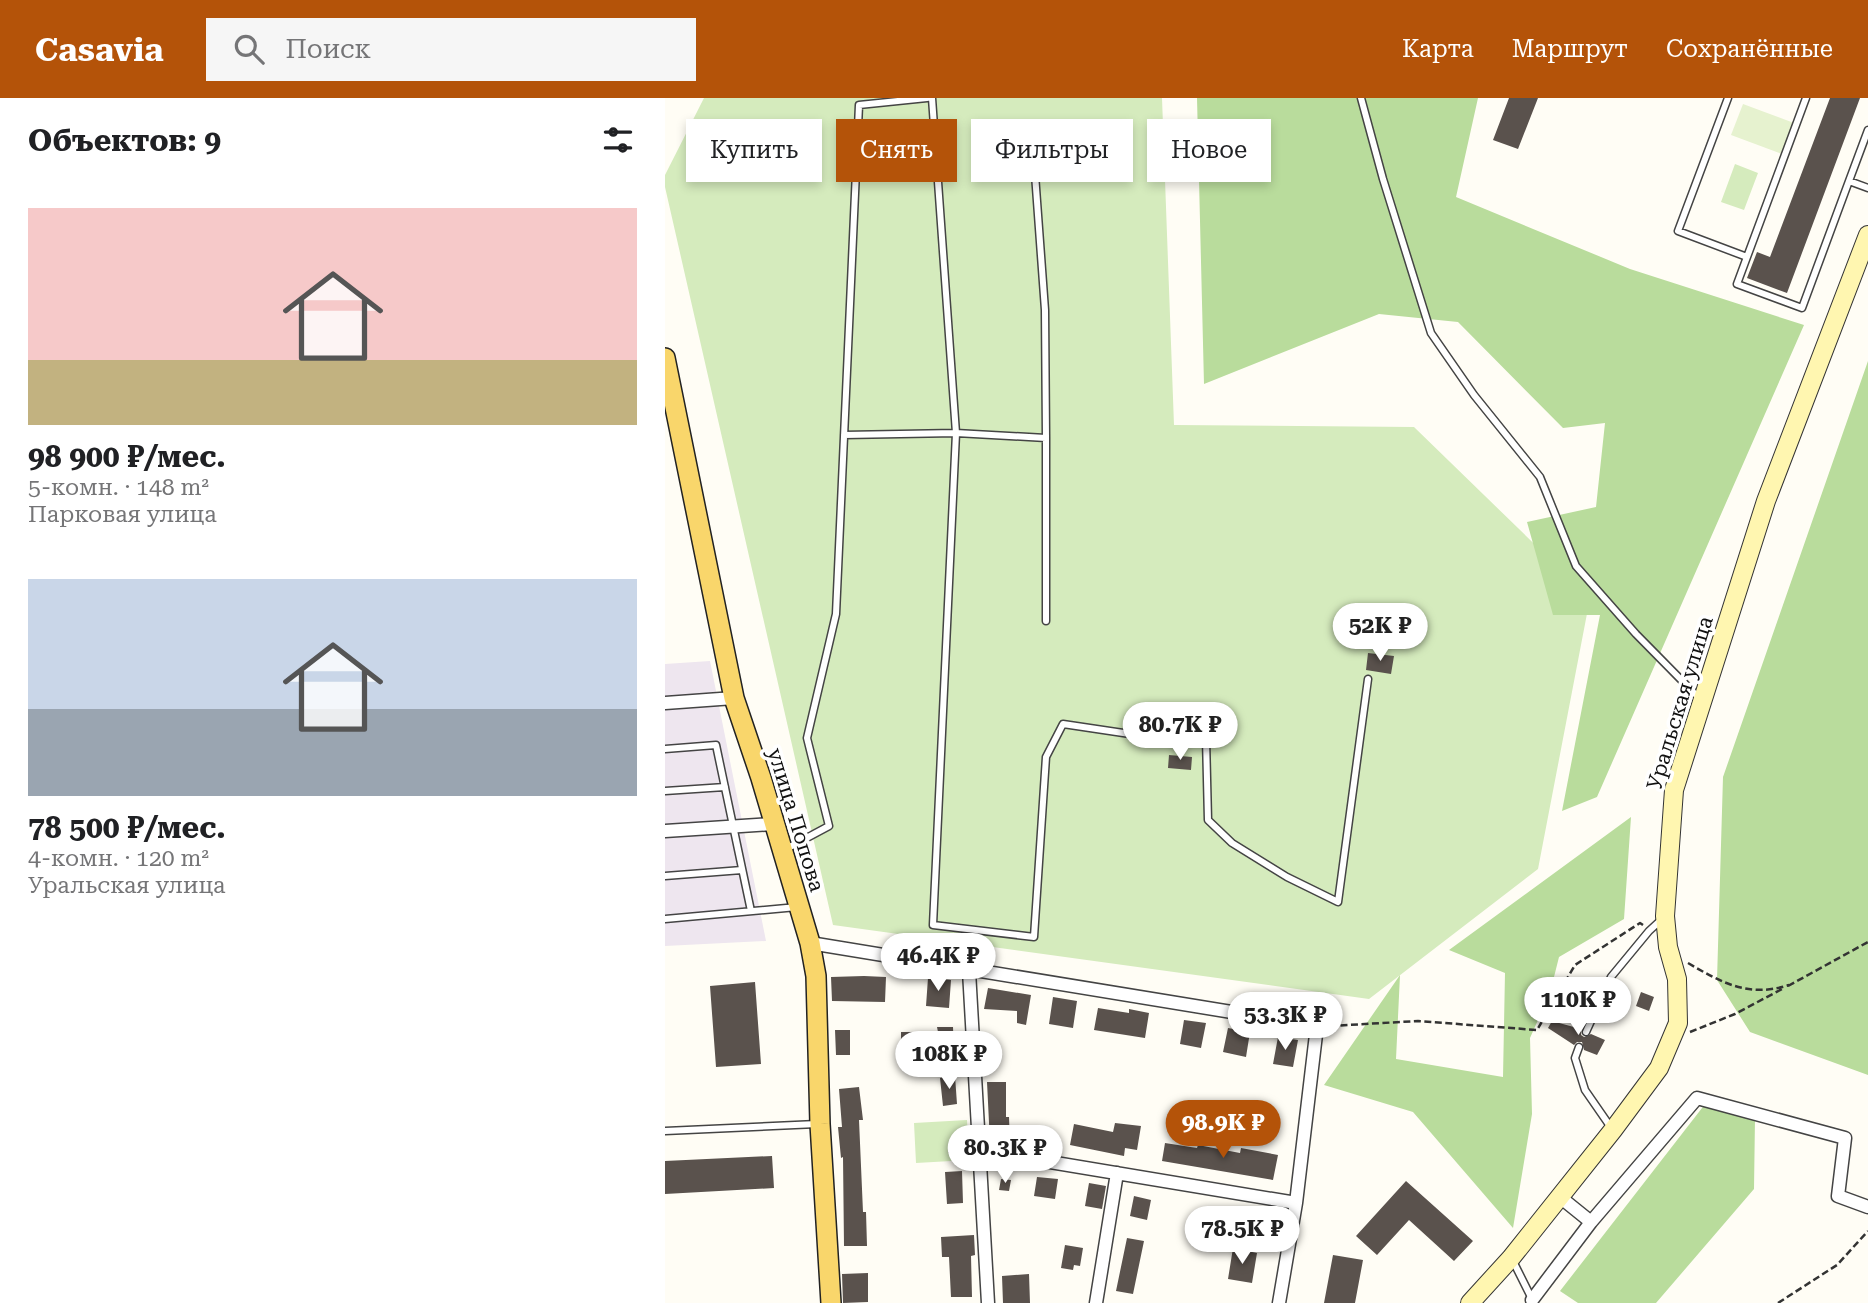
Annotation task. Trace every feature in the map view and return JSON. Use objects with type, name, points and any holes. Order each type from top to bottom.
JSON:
[{"type":"main road","name":"улица Попова","points":[[665,358],[734,698],[810,943],[816,976],[820,1124],[831,1303]]},
{"type":"street","name":"Уральская улица","points":[[1470,1303],[1511,1258],[1613,1130],[1659,1068],[1678,1023],[1677,979],[1668,947],[1665,916],[1674,790],[1766,501],[1868,235]]},
{"type":"street","points":[[665,703],[734,698]]},
{"type":"street","points":[[665,831],[773,824]]},
{"type":"street","points":[[810,943],[1317,1026],[1296,1203],[1279,1303]]},
{"type":"street","points":[[969,971],[988,1303]]},
{"type":"street","points":[[1532,1302],[1591,1222],[1697,1098],[1845,1138],[1838,1196],[1868,1207]]},
{"type":"street","points":[[978,1150],[1296,1203]]},
{"type":"street","points":[[1096,1303],[1117,1173]]},
{"type":"street","points":[[1560,1197],[1591,1222]]},
{"type":"lane","points":[[782,851],[829,826],[807,738],[836,614],[859,105],[929,98],[956,433],[933,925],[1034,937],[1046,757],[1063,724],[1130,734],[1157,725],[1206,738],[1208,820],[1243,850],[1287,877],[1338,902],[1368,679]]},
{"type":"lane","points":[[1361,98],[1431,333],[1474,395],[1540,477],[1576,566],[1636,634],[1702,701]]},
{"type":"lane","points":[[1728,98],[1678,231],[1747,257]]},
{"type":"lane","points":[[1806,98],[1737,284],[1802,308],[1868,130]]},
{"type":"lane","points":[[1849,181],[1868,188]]},
{"type":"lane","points":[[1036,182],[1045,310],[1046,621]]},
{"type":"lane","points":[[844,435],[956,433],[1046,438]]},
{"type":"lane","points":[[665,749],[716,745],[751,911]]},
{"type":"lane","points":[[665,791],[725,787]]},
{"type":"lane","points":[[665,876],[742,870]]},
{"type":"lane","points":[[665,919],[799,906]]},
{"type":"lane","points":[[1586,1031],[1611,977],[1665,916]]},
{"type":"lane","points":[[1579,1047],[1575,1058],[1585,1090],[1613,1130]]},
{"type":"lane","points":[[665,1130],[820,1124]]},
{"type":"lane","points":[[1511,1258],[1532,1302]]},
{"type":"path","points":[[1317,1026],[1418,1021],[1537,1030],[1574,965],[1640,923],[1649,931]]},
{"type":"path","points":[[1672,1039],[1735,1014],[1868,942]]},
{"type":"path","points":[[1668,947],[1673,954],[1717,980],[1745,990],[1774,990],[1790,985]]},
{"type":"path","points":[[1778,1303],[1837,1265],[1868,1231]]},
{"type":"shaded area","points":[[710,661],[766,941],[665,946],[665,664]]},
{"type":"green space","points":[[704,98],[1162,98],[1163,119],[1147,119],[1147,182],[1165,182],[1174,425],[1414,427],[1590,598],[1538,869],[1369,999],[833,925],[665,187],[665,175],[686,134],[686,182],[822,182],[822,119],[693,119]]},
{"type":"green space","points":[[1197,98],[1478,98],[1456,197],[1630,269],[1804,325],[1597,797],[1562,811],[1600,615],[1553,615],[1527,522],[1596,507],[1605,423],[1563,428],[1458,322],[1379,314],[1204,384],[1199,182],[1271,182],[1271,119],[1198,119]]},
{"type":"green space","points":[[1743,104],[1794,123],[1782,154],[1731,135]]},
{"type":"green space","points":[[1735,164],[1758,173],[1744,210],[1721,202]]},
{"type":"green space","points":[[1868,361],[1868,1075],[1750,1032],[1717,980],[1723,777]]},
{"type":"green space","points":[[1631,817],[1624,919],[1559,957],[1550,993],[1530,1038],[1532,1114],[1513,1228],[1413,1112],[1324,1085],[1400,975],[1396,1059],[1503,1077],[1505,973],[1449,950]]},
{"type":"green space","points":[[1709,1099],[1755,1118],[1754,1189],[1656,1303],[1578,1303],[1560,1291]]},
{"type":"green space","points":[[967,1120],[969,1160],[916,1163],[914,1123]]},
{"type":"building","points":[[1509,98],[1538,98],[1518,149],[1493,140]]},
{"type":"building","points":[[1830,98],[1860,98],[1787,293],[1747,278],[1757,252],[1770,257]]},
{"type":"building","points":[[1368,653],[1394,656],[1391,674],[1366,670]]},
{"type":"building","points":[[1169,755],[1192,757],[1191,770],[1168,768]]},
{"type":"building","points":[[831,977],[886,977],[885,1002],[832,1001]]},
{"type":"building","points":[[928,978],[951,980],[949,1008],[926,1006]]},
{"type":"building","points":[[755,982],[761,1064],[716,1067],[710,986]]},
{"type":"building","points":[[988,988],[1031,995],[1026,1025],[1017,1023],[1017,1011],[984,1009]]},
{"type":"building","points":[[1641,992],[1654,997],[1649,1011],[1636,1006]]},
{"type":"building","points":[[1053,997],[1077,1001],[1073,1028],[1049,1024]]},
{"type":"building","points":[[1098,1008],[1149,1013],[1145,1038],[1094,1030]]},
{"type":"building","points":[[1184,1020],[1206,1023],[1201,1048],[1180,1044]]},
{"type":"building","points":[[1552,1021],[1581,1029],[1581,1035],[1584,1037],[1591,1034],[1605,1040],[1597,1055],[1584,1050],[1582,1042],[1574,1045],[1548,1028]]},
{"type":"building","points":[[937,1027],[953,1027],[954,1052],[924,1054],[924,1061],[901,1061],[901,1032],[938,1032]]},
{"type":"building","points":[[1228,1028],[1250,1032],[1246,1057],[1223,1052]]},
{"type":"building","points":[[835,1030],[850,1030],[850,1055],[836,1055]]},
{"type":"building","points":[[1278,1037],[1298,1040],[1293,1067],[1273,1064]]},
{"type":"building","points":[[955,1076],[957,1104],[943,1106],[940,1078]]},
{"type":"building","points":[[987,1082],[1006,1082],[1006,1117],[1009,1117],[1010,1144],[990,1143]]},
{"type":"building","points":[[859,1087],[863,1120],[859,1120],[867,1246],[844,1246],[843,1157],[841,1158],[838,1127],[842,1127],[839,1089]]},
{"type":"building","points":[[1115,1123],[1141,1126],[1137,1150],[1125,1148],[1124,1156],[1070,1145],[1074,1124],[1113,1132]]},
{"type":"building","points":[[949,1142],[959,1144],[958,1154],[948,1153]]},
{"type":"building","points":[[1165,1143],[1197,1148],[1198,1145],[1240,1153],[1241,1148],[1278,1155],[1273,1180],[1162,1161]]},
{"type":"building","points":[[772,1156],[774,1188],[665,1194],[665,1161]]},
{"type":"building","points":[[962,1171],[963,1203],[947,1204],[945,1172]]},
{"type":"building","points":[[1037,1177],[1058,1179],[1055,1199],[1034,1196]]},
{"type":"building","points":[[1001,1179],[1011,1180],[1009,1191],[999,1190]]},
{"type":"building","points":[[1406,1181],[1473,1241],[1454,1261],[1409,1220],[1377,1255],[1356,1236]]},
{"type":"building","points":[[1089,1183],[1106,1186],[1102,1209],[1085,1206]]},
{"type":"building","points":[[1134,1196],[1151,1200],[1147,1220],[1130,1216]]},
{"type":"building","points":[[1255,1211],[1273,1215],[1270,1233],[1251,1230]]},
{"type":"building","points":[[974,1235],[975,1255],[971,1256],[972,1297],[951,1297],[949,1257],[942,1257],[941,1237]]},
{"type":"building","points":[[1127,1238],[1144,1241],[1133,1294],[1116,1291]]},
{"type":"building","points":[[1065,1245],[1083,1248],[1080,1266],[1074,1265],[1073,1270],[1061,1268]]},
{"type":"building","points":[[1233,1248],[1257,1253],[1252,1283],[1228,1279]]},
{"type":"building","points":[[1333,1255],[1363,1260],[1355,1303],[1324,1303]]},
{"type":"building","points":[[868,1273],[868,1302],[843,1303],[842,1274]]},
{"type":"building","points":[[1029,1274],[1030,1303],[1003,1303],[1002,1276]]}]
